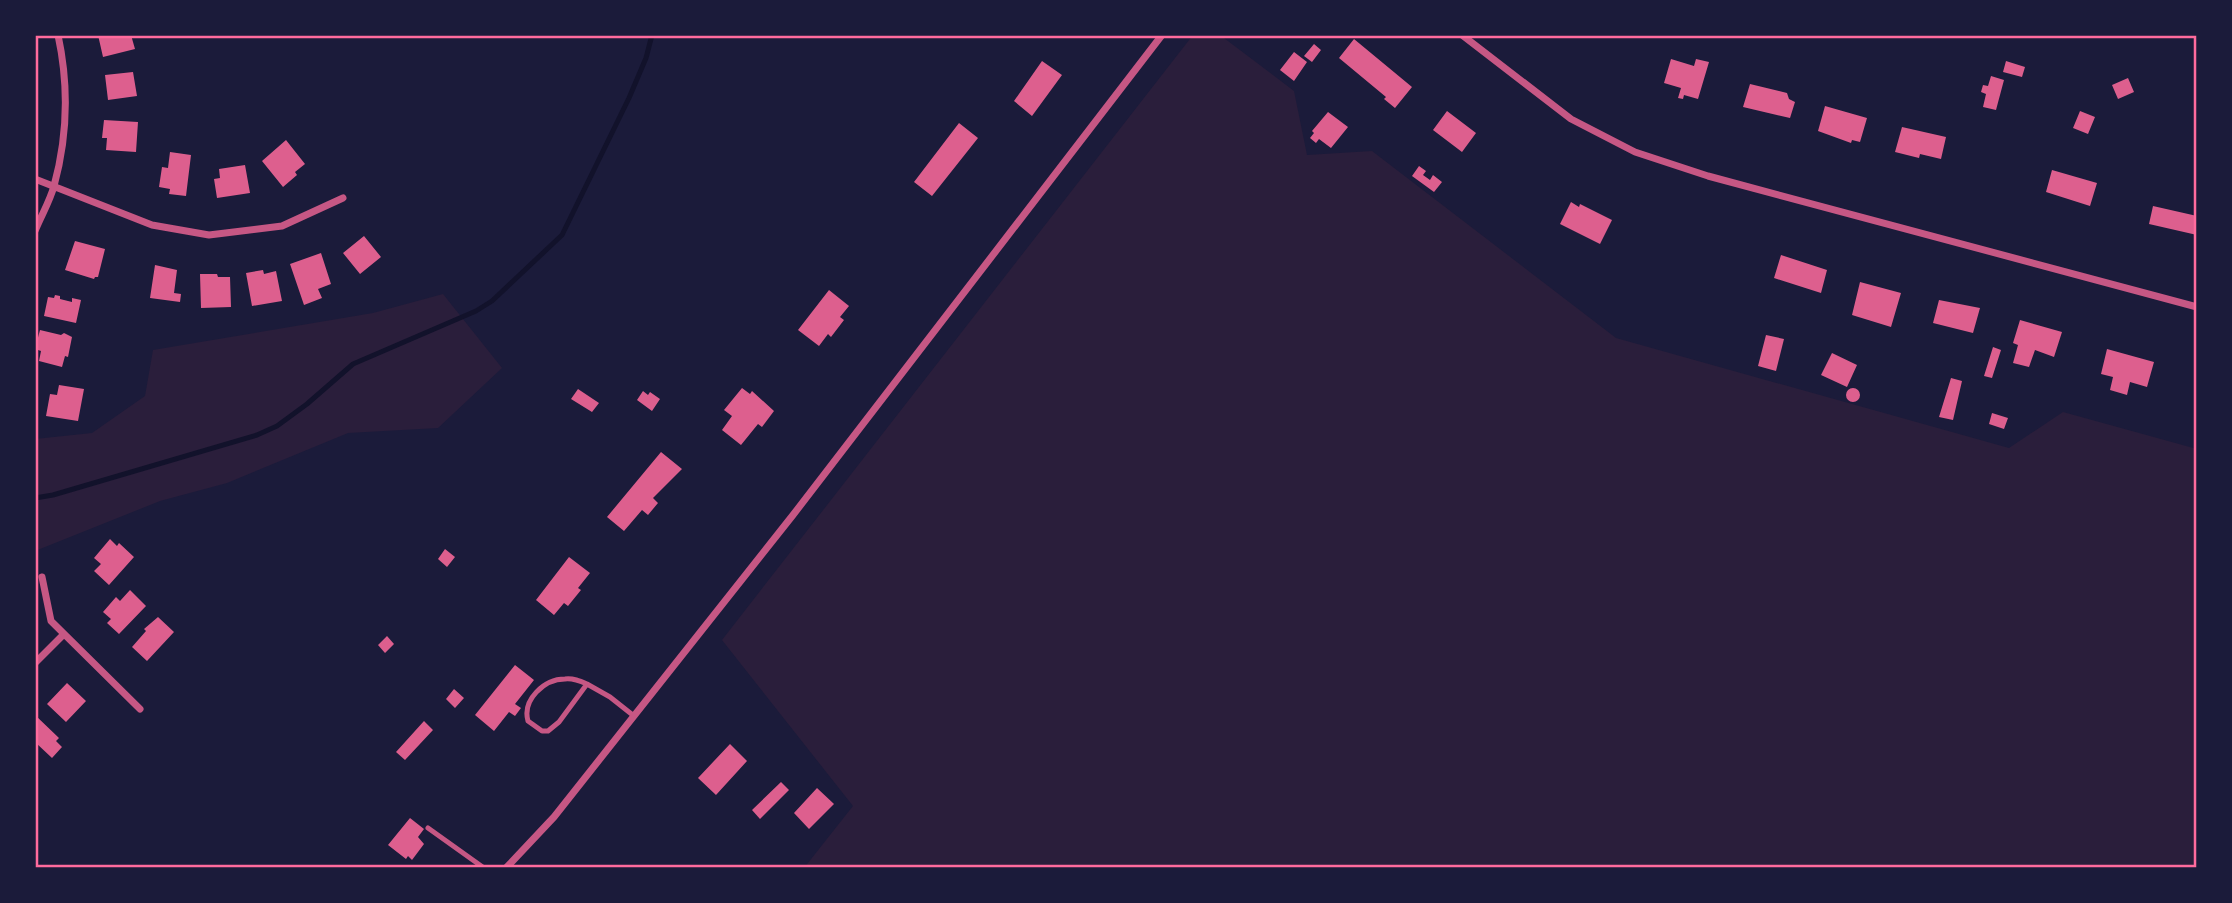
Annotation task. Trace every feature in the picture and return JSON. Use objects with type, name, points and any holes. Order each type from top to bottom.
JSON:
[{"type":"street","points":[[35,231],[54,187],[66,118],[66,70],[58,35]]},
{"type":"street","points":[[506,868],[554,817],[793,515],[1161,35]]},
{"type":"street","points":[[1462,35],[1571,119],[1634,152],[1708,176],[2197,307]]},
{"type":"street","points":[[35,179],[152,225],[209,234],[282,226],[343,198]]},
{"type":"street","points":[[42,578],[51,621],[140,709]]},
{"type":"street","points":[[35,663],[63,635]]},
{"type":"lane","points":[[587,684],[554,727],[542,731],[528,721],[528,704],[543,686],[566,678],[587,684],[610,697],[634,716]]},
{"type":"lane","points":[[428,828],[484,868]]},
{"type":"shaded area","points":[[1193,35],[1220,35],[1294,91],[1307,155],[1372,151],[1616,338],[2009,448],[2063,412],[2197,449],[2197,868],[804,868],[853,806],[722,640]]},
{"type":"shaded area","points":[[443,294],[502,368],[438,428],[348,433],[227,483],[160,501],[35,551],[35,439],[92,433],[145,396],[153,350],[373,313]]},
{"type":"building","points":[[98,35],[131,35],[135,49],[103,57]]},
{"type":"building","points":[[1354,39],[1412,87],[1395,108],[1384,99],[1386,97],[1339,58]]},
{"type":"building","points":[[1314,44],[1321,50],[1312,62],[1304,56]]},
{"type":"building","points":[[1294,52],[1307,62],[1294,81],[1280,70]]},
{"type":"building","points":[[1671,59],[1694,66],[1696,59],[1709,62],[1698,99],[1684,95],[1683,99],[1678,98],[1681,88],[1664,83]]},
{"type":"building","points":[[1042,61],[1062,75],[1032,116],[1014,101]]},
{"type":"building","points":[[2006,61],[2025,67],[2022,77],[2003,72]]},
{"type":"building","points":[[133,72],[137,96],[108,100],[105,75]]},
{"type":"building","points":[[1991,76],[2004,80],[1996,110],[1983,107],[1986,94],[1981,92],[1983,85],[1988,86]]},
{"type":"building","points":[[2128,78],[2134,92],[2118,99],[2112,85]]},
{"type":"building","points":[[1750,84],[1787,93],[1789,99],[1795,102],[1790,118],[1743,107]]},
{"type":"building","points":[[1825,106],[1867,118],[1860,142],[1852,140],[1851,143],[1818,131]]},
{"type":"building","points":[[1447,111],[1476,133],[1462,152],[1433,130]]},
{"type":"building","points":[[2080,111],[2095,117],[2088,134],[2073,128]]},
{"type":"building","points":[[1328,112],[1348,127],[1331,148],[1319,139],[1316,143],[1310,138],[1314,133],[1312,131]]},
{"type":"building","points":[[104,120],[138,122],[136,152],[106,150],[107,138],[102,138]]},
{"type":"building","points":[[959,123],[978,138],[932,196],[914,182]]},
{"type":"building","points":[[1902,127],[1946,137],[1941,159],[1920,154],[1919,158],[1895,152]]},
{"type":"building","points":[[286,140],[305,164],[283,187],[262,161]]},
{"type":"building","points":[[170,152],[191,155],[186,196],[169,194],[170,189],[159,187],[162,167],[168,168]]},
{"type":"building","points":[[245,165],[250,193],[217,198],[214,179],[220,178],[219,169]]},
{"type":"building","points":[[1419,166],[1426,171],[1423,175],[1430,180],[1433,175],[1442,182],[1434,192],[1412,176]]},
{"type":"building","points":[[2052,170],[2097,183],[2090,206],[2046,192]]},
{"type":"building","points":[[1571,202],[1612,220],[1600,244],[1560,224]]},
{"type":"building","points":[[2153,206],[2197,216],[2197,235],[2149,224]]},
{"type":"building","points":[[364,236],[381,257],[360,274],[343,253]]},
{"type":"building","points":[[75,241],[105,249],[98,277],[94,279],[65,270]]},
{"type":"building","points":[[321,253],[331,284],[318,289],[322,298],[304,305],[290,264]]},
{"type":"building","points":[[1781,255],[1827,270],[1821,293],[1774,278]]},
{"type":"building","points":[[155,265],[177,270],[174,293],[181,294],[180,302],[150,298]]},
{"type":"building","points":[[263,270],[264,274],[276,271],[282,301],[252,306],[246,273]]},
{"type":"building","points":[[200,274],[230,277],[231,307],[201,308]]},
{"type":"building","points":[[1860,282],[1901,293],[1891,327],[1852,315]]},
{"type":"building","points":[[829,290],[849,306],[840,317],[844,320],[831,337],[828,334],[819,346],[798,330]]},
{"type":"building","points":[[55,295],[72,302],[72,298],[81,300],[76,323],[44,316],[48,297],[54,298]]},
{"type":"building","points":[[1939,300],[1980,308],[1973,333],[1933,323]]},
{"type":"building","points":[[2020,320],[2062,332],[2054,357],[2035,350],[2029,367],[2013,363],[2018,345],[2013,343]]},
{"type":"building","points":[[40,330],[61,335],[64,333],[72,337],[68,357],[65,356],[62,367],[39,361],[41,351],[35,349]]},
{"type":"building","points":[[1766,335],[1784,339],[1776,371],[1758,366]]},
{"type":"building","points":[[1993,347],[2001,350],[1992,378],[1984,376]]},
{"type":"building","points":[[2107,349],[2154,362],[2147,387],[2130,382],[2127,395],[2110,390],[2113,377],[2101,374]]},
{"type":"building","points":[[1832,353],[1857,365],[1847,387],[1821,375]]},
{"type":"building","points":[[1951,378],[1962,381],[1953,420],[1939,417]]},
{"type":"building","points":[[59,385],[84,389],[78,421],[46,416],[50,394],[57,395]]},
{"type":"building","points":[[742,388],[750,394],[752,391],[774,411],[762,427],[758,424],[741,445],[722,430],[732,416],[724,410]]},
{"type":"building","points":[[1850,388],[1856,388],[1860,395],[1856,402],[1850,402],[1846,398],[1846,392]]},
{"type":"building","points":[[578,389],[599,403],[592,412],[571,399]]},
{"type":"building","points":[[643,391],[660,399],[652,411],[637,400]]},
{"type":"building","points":[[1992,413],[2008,418],[2004,429],[1989,424]]},
{"type":"building","points":[[661,452],[682,469],[653,498],[658,503],[648,515],[642,510],[624,531],[607,517]]},
{"type":"building","points":[[110,539],[117,546],[119,543],[134,557],[109,585],[94,571],[101,564],[94,558]]},
{"type":"building","points":[[445,549],[455,557],[447,567],[438,559]]},
{"type":"building","points":[[569,557],[590,573],[568,606],[564,603],[554,615],[536,600]]},
{"type":"building","points":[[130,590],[146,606],[119,634],[107,623],[111,619],[103,612],[116,597],[120,601]]},
{"type":"building","points":[[158,617],[174,632],[147,661],[132,647],[146,631],[144,629]]},
{"type":"building","points":[[387,636],[394,644],[385,653],[378,645]]},
{"type":"building","points":[[515,665],[534,680],[515,704],[521,708],[515,716],[509,712],[494,731],[475,715]]},
{"type":"building","points":[[67,683],[86,701],[66,722],[47,704]]},
{"type":"building","points":[[454,689],[464,698],[455,708],[446,699]]},
{"type":"building","points":[[35,715],[59,738],[56,741],[62,747],[52,758],[35,742]]},
{"type":"building","points":[[424,721],[433,730],[405,760],[396,752]]},
{"type":"building","points":[[730,744],[747,761],[716,795],[698,778]]},
{"type":"building","points":[[781,782],[789,790],[760,819],[752,810]]},
{"type":"building","points":[[817,788],[834,804],[809,829],[794,813]]},
{"type":"building","points":[[410,818],[424,829],[418,837],[424,844],[412,860],[408,856],[406,859],[388,845]]},
{"type":"waterway","points":[[35,498],[257,435],[277,426],[307,404],[353,364],[476,311],[492,301],[562,235],[629,98],[646,58],[652,35]]}]
